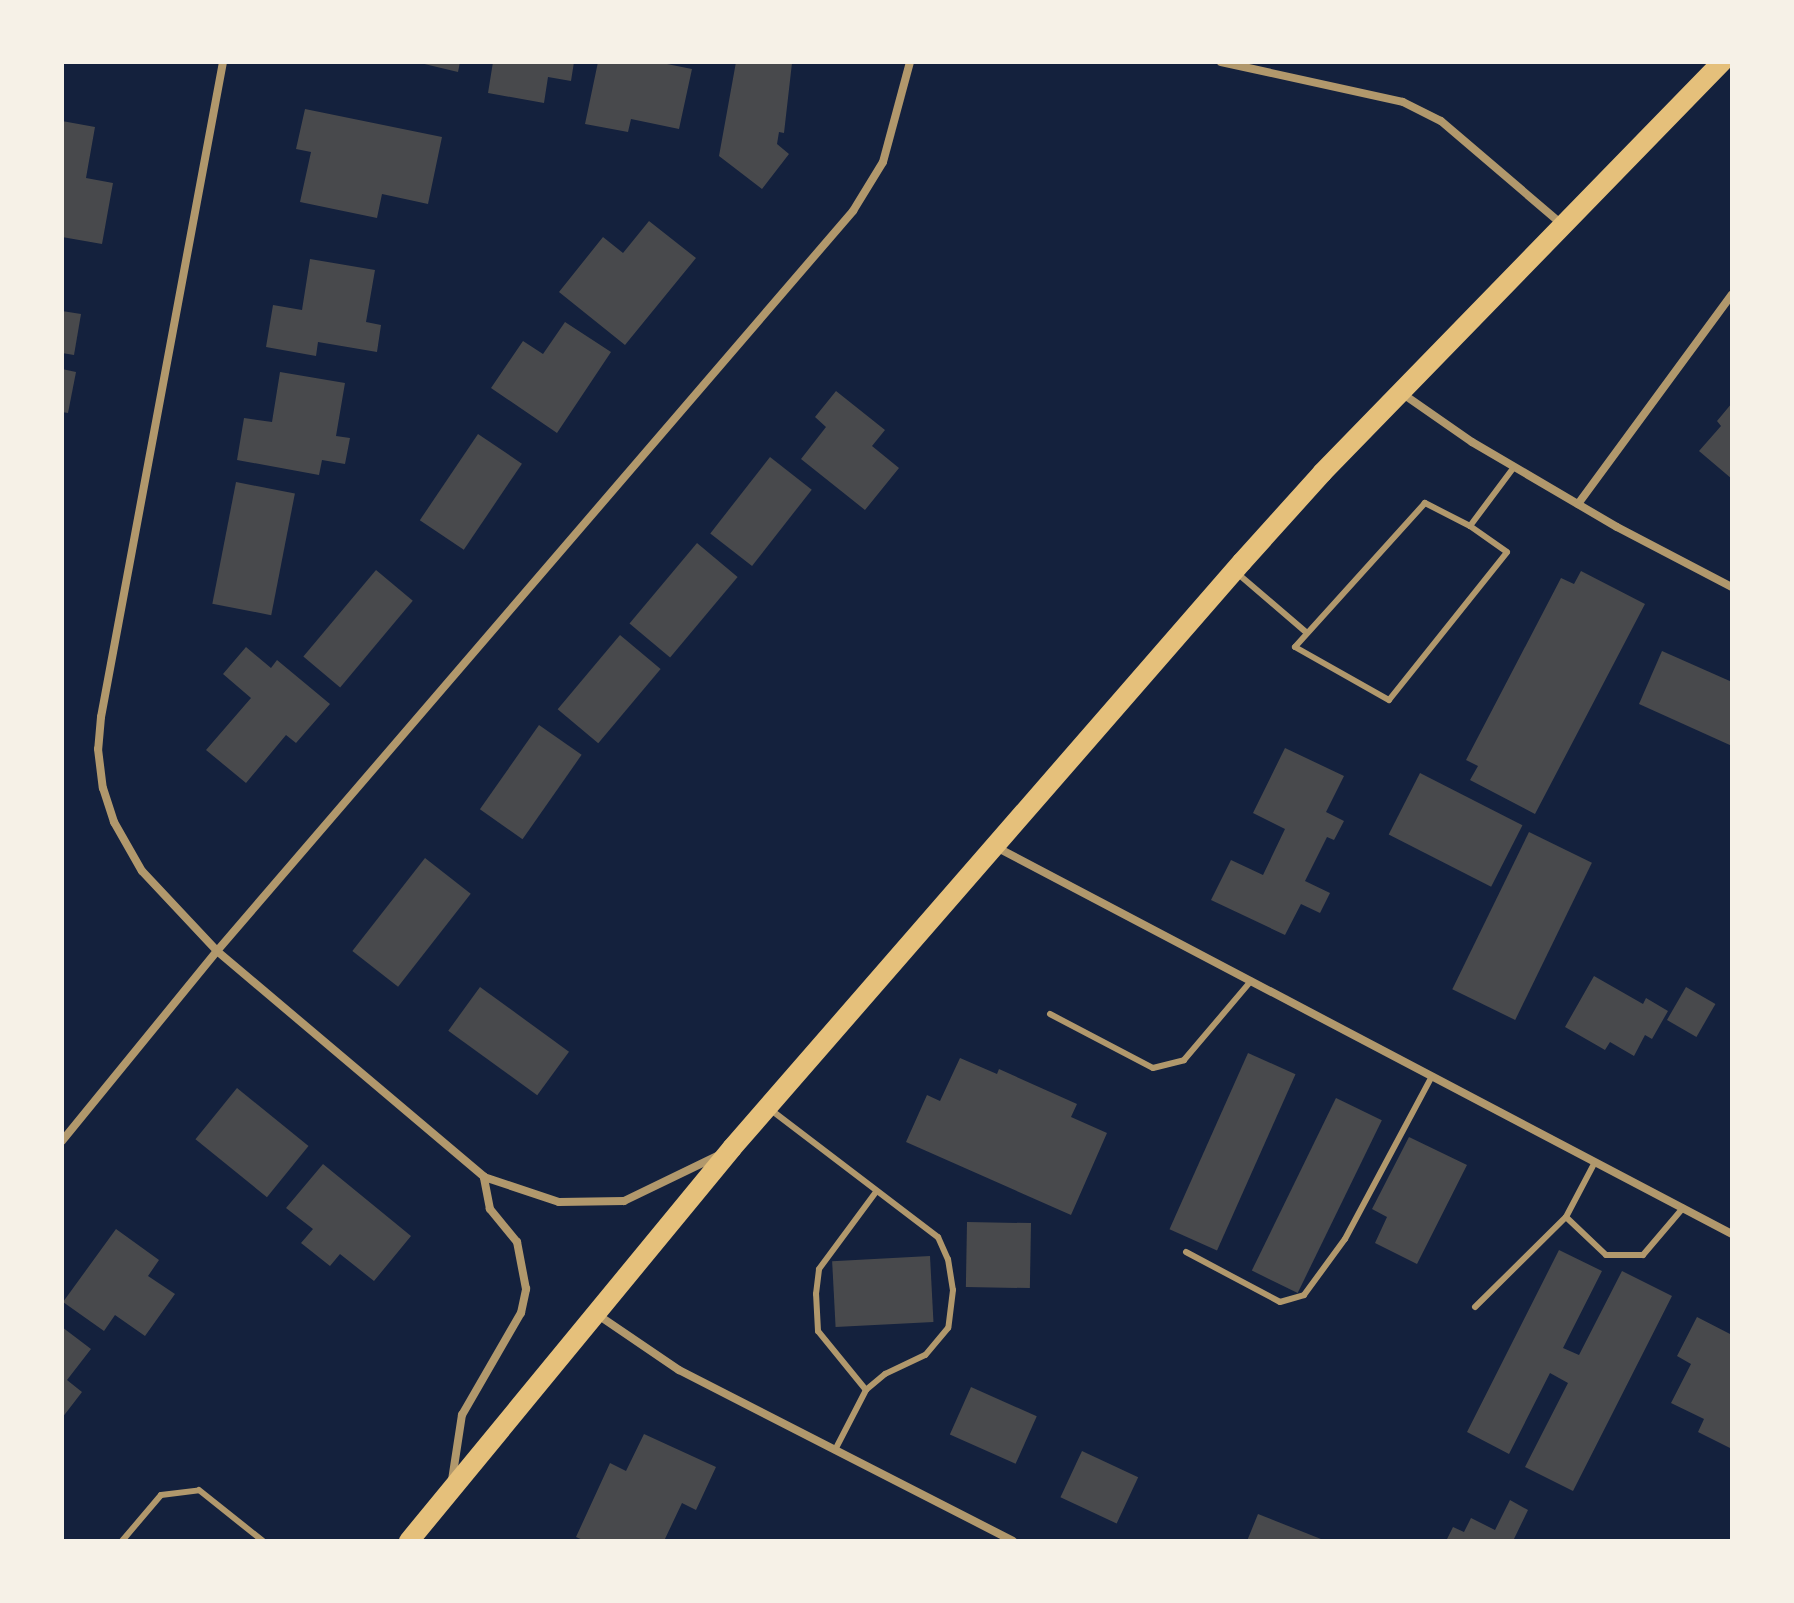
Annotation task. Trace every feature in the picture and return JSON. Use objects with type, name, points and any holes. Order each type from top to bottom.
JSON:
[{"type":"main road","points":[[409,1541],[732,1148],[1234,571],[1322,473],[1722,62]]},
{"type":"street","points":[[223,62],[104,702],[98,749],[103,788],[114,822],[142,871],[217,951],[484,1177],[559,1202],[624,1201],[732,1148]]},
{"type":"street","points":[[62,1141],[217,951],[853,211],[883,162],[910,62]]},
{"type":"street","points":[[1221,62],[1403,102],[1441,121],[1564,227]]},
{"type":"street","points":[[1578,504],[1732,294]]},
{"type":"street","points":[[1403,393],[1514,467],[1732,587]]},
{"type":"street","points":[[996,847],[1732,1234]]},
{"type":"street","points":[[450,1492],[462,1415],[521,1313],[526,1289],[517,1242],[490,1209],[484,1177]]},
{"type":"street","points":[[598,1314],[679,1370],[1013,1541]]},
{"type":"lane","points":[[1470,526],[1514,467]]},
{"type":"lane","points":[[1425,503],[1470,526],[1507,552],[1389,700],[1295,647],[1425,503]]},
{"type":"lane","points":[[1234,571],[1307,633]]},
{"type":"lane","points":[[1050,1014],[1153,1068],[1184,1060],[1251,981]]},
{"type":"lane","points":[[1186,1252],[1280,1302],[1304,1295],[1345,1239],[1432,1076]]},
{"type":"lane","points":[[768,1107],[938,1237],[948,1259],[953,1290],[948,1328],[925,1355],[885,1374],[866,1390],[835,1450]]},
{"type":"lane","points":[[1475,1307],[1566,1217],[1595,1162]]},
{"type":"lane","points":[[866,1390],[818,1331],[816,1294],[819,1269],[876,1192]]},
{"type":"lane","points":[[1566,1217],[1606,1255],[1643,1255],[1683,1208]]},
{"type":"lane","points":[[122,1541],[161,1495],[199,1490],[263,1541]]},
{"type":"building","points":[[416,62],[460,62],[458,72]]},
{"type":"building","points":[[493,62],[574,62],[571,81],[548,77],[544,103],[488,93]]},
{"type":"building","points":[[598,62],[657,62],[692,69],[679,129],[631,119],[628,132],[585,124]]},
{"type":"building","points":[[736,62],[792,63],[784,133],[779,132],[777,144],[789,154],[762,189],[719,156]]},
{"type":"building","points":[[305,109],[442,137],[428,204],[382,194],[377,218],[300,202],[311,152],[296,149]]},
{"type":"building","points":[[62,121],[95,127],[86,178],[113,183],[102,244],[62,237]]},
{"type":"building","points":[[649,221],[696,258],[625,345],[559,292],[603,237],[623,253]]},
{"type":"building","points":[[310,259],[375,270],[366,322],[381,325],[377,352],[318,342],[316,356],[266,347],[273,305],[302,310]]},
{"type":"building","points":[[62,311],[81,314],[74,355],[62,353]]},
{"type":"building","points":[[565,322],[611,352],[557,433],[491,388],[523,341],[543,354]]},
{"type":"building","points":[[62,369],[76,372],[68,413],[62,412]]},
{"type":"building","points":[[280,372],[345,383],[336,436],[350,438],[345,464],[322,460],[319,475],[237,460],[244,418],[272,422]]},
{"type":"building","points":[[836,391],[885,430],[872,446],[899,468],[865,510],[801,459],[826,427],[815,417]]},
{"type":"building","points":[[1732,403],[1732,479],[1699,451],[1721,426],[1717,421]]},
{"type":"building","points":[[478,434],[522,464],[464,550],[420,520]]},
{"type":"building","points":[[770,457],[812,490],[752,566],[710,533]]},
{"type":"building","points":[[236,482],[295,493],[271,615],[212,604]]},
{"type":"building","points":[[697,543],[738,577],[670,658],[630,623]]},
{"type":"building","points":[[376,570],[413,601],[340,687],[303,657]]},
{"type":"building","points":[[1581,571],[1645,604],[1535,814],[1470,780],[1478,766],[1466,760],[1561,578],[1574,584]]},
{"type":"building","points":[[620,635],[661,669],[598,743],[558,709]]},
{"type":"building","points":[[246,647],[271,668],[277,660],[330,704],[296,743],[286,735],[246,783],[206,750],[251,698],[223,674]]},
{"type":"building","points":[[1662,651],[1732,682],[1732,746],[1639,704]]},
{"type":"building","points":[[539,725],[582,755],[523,839],[480,809]]},
{"type":"building","points":[[1285,748],[1344,776],[1326,812],[1344,821],[1334,840],[1327,837],[1305,881],[1330,893],[1320,913],[1301,904],[1285,935],[1211,900],[1231,860],[1263,875],[1285,829],[1253,813]]},
{"type":"building","points":[[1420,773],[1522,825],[1491,887],[1389,834]]},
{"type":"building","points":[[1529,832],[1592,863],[1515,1020],[1452,989]]},
{"type":"building","points":[[425,858],[471,894],[398,987],[352,951]]},
{"type":"building","points":[[1594,976],[1643,1004],[1646,998],[1668,1011],[1652,1039],[1645,1035],[1634,1056],[1610,1042],[1605,1050],[1565,1027]]},
{"type":"building","points":[[480,987],[569,1052],[537,1095],[448,1031]]},
{"type":"building","points":[[1686,987],[1715,1004],[1696,1037],[1667,1020]]},
{"type":"building","points":[[1248,1053],[1296,1074],[1217,1250],[1169,1229]]},
{"type":"building","points":[[960,1058],[997,1074],[999,1069],[1077,1104],[1071,1117],[1107,1133],[1071,1215],[906,1142],[927,1095],[940,1101]]},
{"type":"building","points":[[237,1088],[308,1146],[267,1197],[195,1139]]},
{"type":"building","points":[[1336,1098],[1382,1120],[1298,1293],[1252,1271]]},
{"type":"building","points":[[1409,1137],[1467,1165],[1417,1264],[1375,1243],[1387,1217],[1372,1209]]},
{"type":"building","points":[[323,1164],[411,1236],[374,1281],[340,1254],[330,1266],[301,1243],[313,1229],[286,1208]]},
{"type":"building","points":[[967,1222],[1031,1223],[1030,1288],[966,1287]]},
{"type":"building","points":[[116,1229],[159,1260],[148,1276],[175,1294],[145,1336],[115,1315],[104,1331],[63,1302]]},
{"type":"building","points":[[1559,1250],[1602,1271],[1563,1348],[1579,1355],[1622,1271],[1672,1296],[1573,1491],[1525,1467],[1568,1383],[1550,1373],[1509,1454],[1467,1432]]},
{"type":"building","points":[[930,1256],[933,1322],[836,1327],[832,1261]]},
{"type":"building","points":[[1697,1317],[1732,1335],[1732,1449],[1698,1432],[1704,1419],[1671,1403],[1691,1364],[1677,1356]]},
{"type":"building","points":[[62,1327],[91,1349],[67,1380],[82,1392],[62,1418]]},
{"type":"building","points":[[971,1387],[1037,1416],[1016,1464],[950,1435]]},
{"type":"building","points":[[644,1434],[716,1467],[696,1510],[682,1503],[664,1541],[585,1541],[576,1537],[610,1463],[626,1471]]},
{"type":"building","points":[[1082,1451],[1138,1477],[1117,1523],[1060,1497]]},
{"type":"building","points":[[1510,1500],[1528,1510],[1513,1541],[1446,1541],[1453,1527],[1464,1532],[1471,1518],[1495,1530]]},
{"type":"building","points":[[1258,1514],[1326,1541],[1247,1541]]}]
